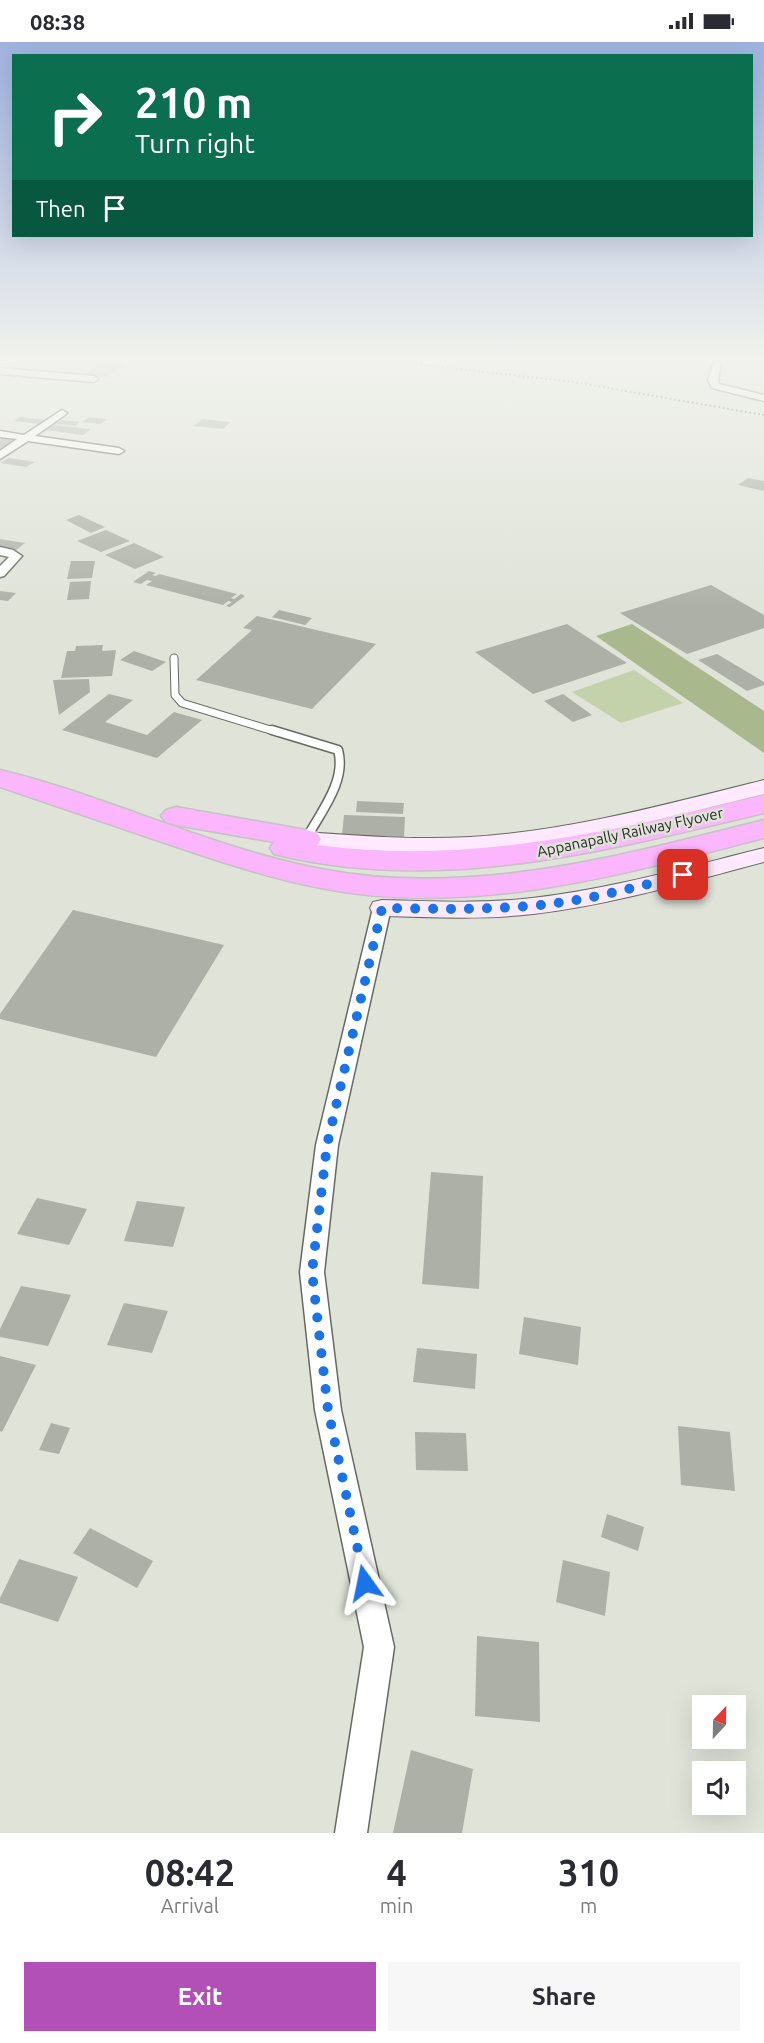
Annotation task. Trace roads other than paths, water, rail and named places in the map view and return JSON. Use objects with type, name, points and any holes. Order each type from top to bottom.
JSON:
[{"type":"highway","points":[[3,766],[168,824],[288,871],[350,871]]},
{"type":"highway","name":"Appanapally Railway Flyover","points":[[350,871],[546,851],[652,830],[764,804]]},
{"type":"highway","points":[[168,824],[306,839]]},
{"type":"highway","points":[[168,824],[201,856],[264,883],[326,900],[382,908]]},
{"type":"highway","name":"Appanapally Railway Flyover","points":[[350,871],[445,887],[543,880],[617,866],[764,829]]},
{"type":"street","points":[[0,456],[22,441]]},
{"type":"street","points":[[51,441],[119,451]]},
{"type":"street","points":[[0,551],[16,556],[0,573]]},
{"type":"street","points":[[306,839],[420,845],[470,844],[521,839],[588,829],[764,787]]},
{"type":"street","points":[[351,1833],[379,1647],[328,1410],[312,1272],[327,1145],[382,908],[470,910],[532,906],[588,898],[764,855]]},
{"type":"lane","points":[[174,658],[175,695],[182,703],[338,750],[342,757],[341,775],[306,839]]}]
